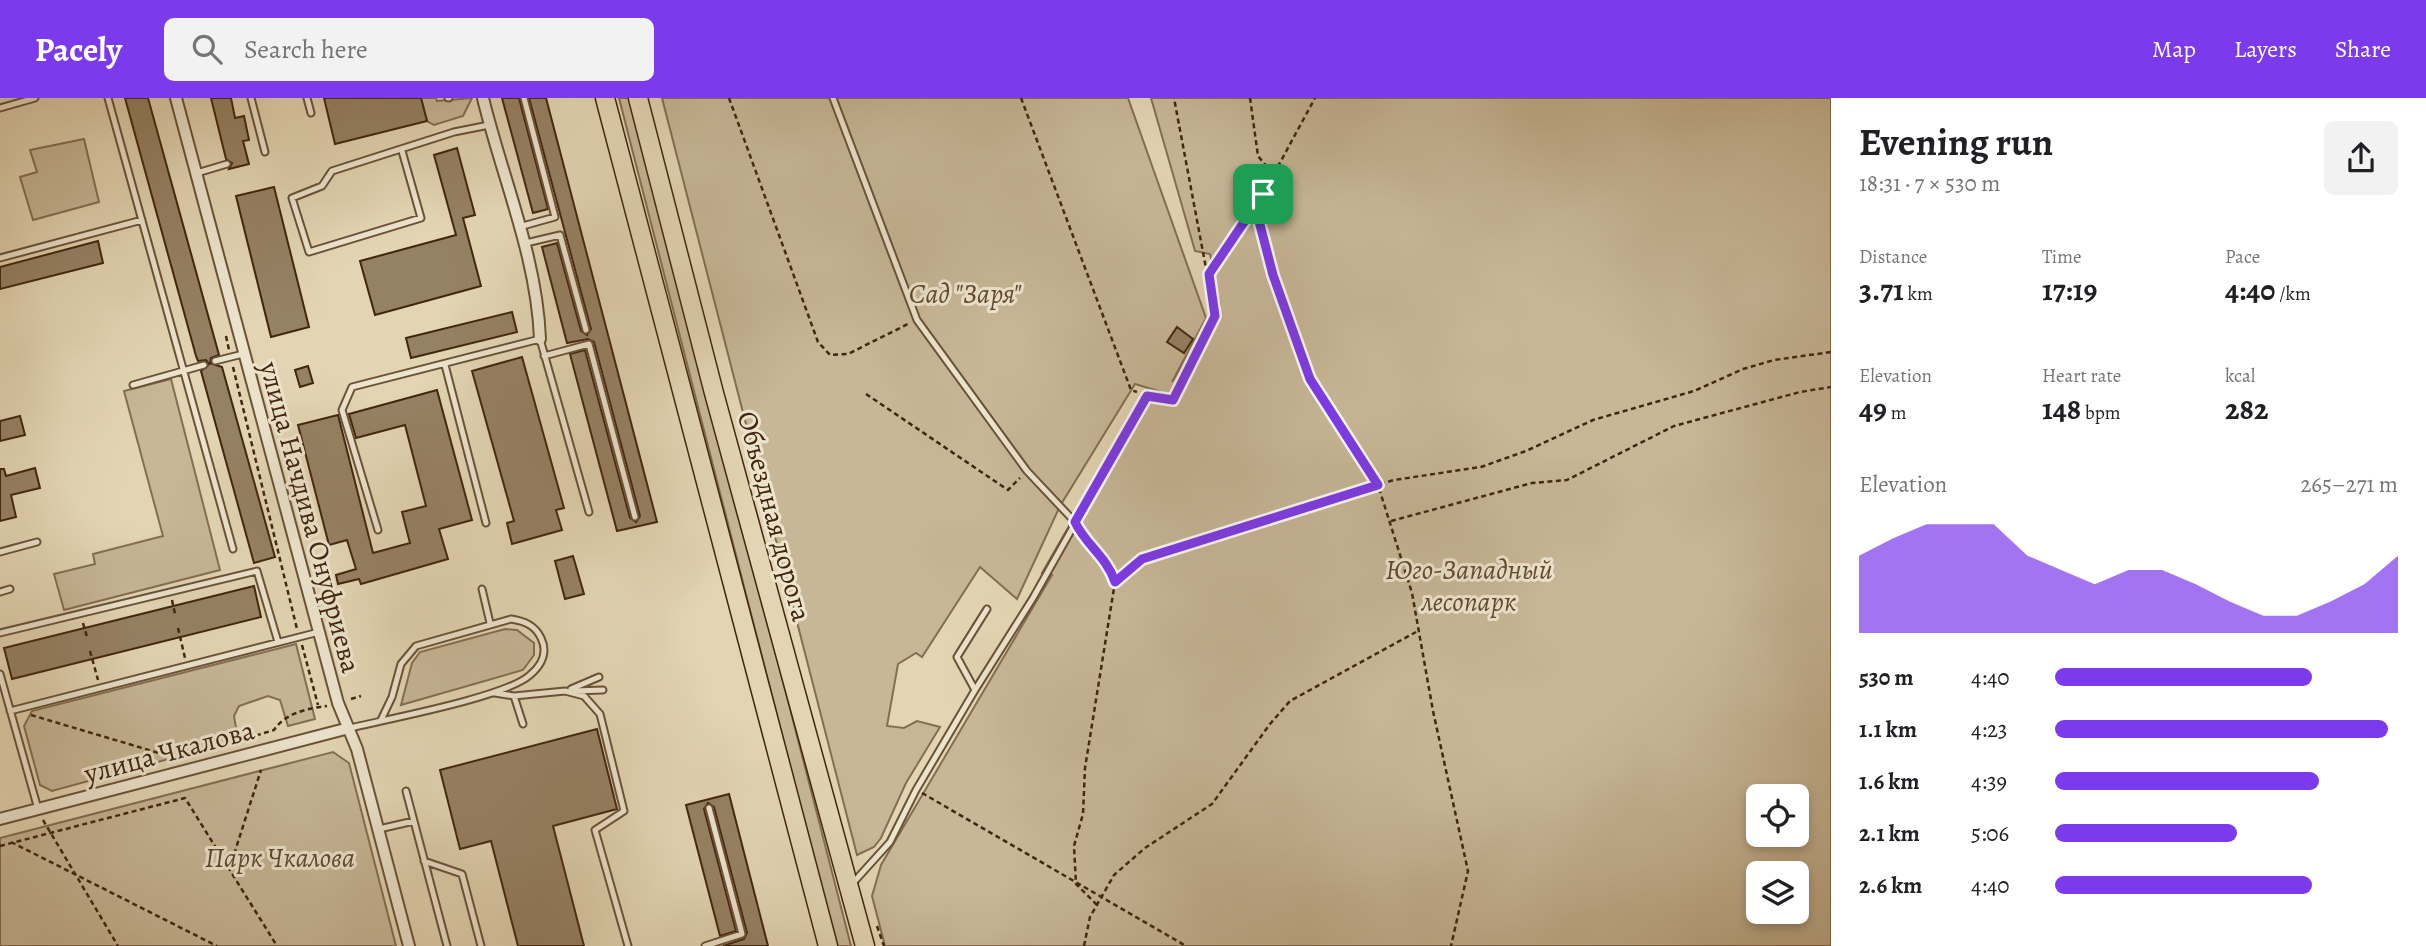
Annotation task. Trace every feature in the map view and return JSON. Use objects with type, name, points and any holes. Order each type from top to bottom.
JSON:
[{"type":"main road","name":"Объездная дорога","points":[[605,98],[828,946]]},
{"type":"main road","name":"Объездная дорога","points":[[638,98],[714,393],[865,946]]},
{"type":"street","name":"улица Начдива Онуфриева","points":[[176,98],[338,703],[349,728],[409,946]]},
{"type":"street","points":[[483,98],[519,227],[539,312],[540,339]]},
{"type":"street","name":"улица Чкалова","points":[[0,819],[349,728]]},
{"type":"lane","points":[[0,107],[35,98]]},
{"type":"lane","points":[[108,98],[233,549]]},
{"type":"lane","points":[[251,98],[265,152]]},
{"type":"lane","points":[[307,98],[311,113]]},
{"type":"lane","points":[[519,227],[555,217],[524,98]]},
{"type":"lane","points":[[834,98],[918,320],[1027,471],[1075,522]]},
{"type":"lane","points":[[402,150],[421,218],[309,252],[292,198],[322,186],[332,171],[454,132],[489,125]]},
{"type":"lane","points":[[197,173],[227,164]]},
{"type":"lane","points":[[0,258],[142,220]]},
{"type":"lane","points":[[523,244],[560,235],[586,330]]},
{"type":"lane","points":[[377,530],[342,410],[352,387],[540,339],[589,512]]},
{"type":"lane","points":[[544,356],[589,344],[635,517]]},
{"type":"lane","points":[[215,362],[243,354]]},
{"type":"lane","points":[[133,385],[204,365]]},
{"type":"lane","points":[[445,365],[486,523]]},
{"type":"lane","points":[[850,886],[890,842],[916,790],[1033,598],[1147,396]]},
{"type":"lane","points":[[0,552],[37,542]]},
{"type":"lane","points":[[0,634],[257,571],[278,642]]},
{"type":"lane","points":[[0,592],[10,589]]},
{"type":"lane","points":[[482,589],[490,622]]},
{"type":"lane","points":[[975,690],[957,657],[987,608]]},
{"type":"lane","points":[[349,728],[492,693],[529,677],[545,653],[536,630],[523,621],[511,619],[490,622],[416,646],[401,664],[392,697],[381,720]]},
{"type":"lane","points":[[11,713],[100,686],[320,632]]},
{"type":"lane","points":[[0,674],[38,809]]},
{"type":"lane","points":[[565,691],[599,677]]},
{"type":"lane","points":[[492,693],[514,696],[603,690]]},
{"type":"lane","points":[[565,691],[584,696],[600,714],[624,811],[595,830],[628,946]]},
{"type":"lane","points":[[514,696],[523,724]]},
{"type":"lane","points":[[406,792],[447,946]]},
{"type":"lane","points":[[705,946],[742,934],[709,808]]},
{"type":"lane","points":[[378,830],[414,821]]},
{"type":"lane","points":[[424,861],[462,873],[481,946]]},
{"type":"path","points":[[729,98],[818,342],[830,355],[848,354],[918,320]]},
{"type":"path","points":[[1021,98],[1131,390],[1147,396],[1173,400],[1215,316],[1174,98]]},
{"type":"path","points":[[1250,98],[1258,156],[1272,173]]},
{"type":"path","points":[[1209,274],[1263,194],[1315,98]]},
{"type":"path","points":[[1263,194],[1259,221],[1273,275],[1310,379],[1378,485],[1412,593],[1417,631],[1468,871],[1451,946]]},
{"type":"path","points":[[225,331],[318,705]]},
{"type":"path","points":[[1115,582],[1142,559],[1378,485],[1481,467],[1527,451],[1593,420],[1694,391],[1744,369],[1774,360],[1831,352]]},
{"type":"path","points":[[1391,521],[1516,487],[1567,480],[1674,426],[1800,391],[1831,387]]},
{"type":"path","points":[[866,394],[1009,490],[1027,471]]},
{"type":"path","points":[[1075,522],[1110,568],[1115,582],[1086,768],[1083,814],[1074,846],[1076,884],[1097,905]]},
{"type":"path","points":[[170,594],[175,614]]},
{"type":"path","points":[[81,615],[87,637]]},
{"type":"path","points":[[178,628],[187,665]]},
{"type":"path","points":[[1084,946],[1086,930],[1114,875],[1132,858],[1212,804],[1290,701],[1417,631]]},
{"type":"path","points":[[90,651],[100,686]]},
{"type":"path","points":[[191,756],[274,730],[281,719],[318,705],[323,707]]},
{"type":"path","points":[[11,713],[23,713],[180,759]]},
{"type":"path","points":[[229,870],[261,770]]},
{"type":"path","points":[[916,790],[1186,946]]},
{"type":"path","points":[[0,846],[185,798],[277,946]]},
{"type":"path","points":[[38,809],[48,832],[118,946]]},
{"type":"path","points":[[10,842],[217,946]]},
{"type":"green space","points":[[421,98],[436,98],[437,101],[472,98],[463,116],[434,125],[427,121]]},
{"type":"green space","points":[[619,98],[633,98],[851,946],[836,946]]},
{"type":"green space","name":"Юго-Западный лесопарк","points":[[662,98],[1128,98],[1206,318],[1172,382],[1220,305],[1210,254],[1195,251],[1151,98],[1831,98],[1831,946],[885,946],[872,896],[881,865],[1052,575],[1042,573],[1142,399],[1161,400],[1165,393],[1135,384],[1060,506],[1017,599],[980,567],[922,657],[916,653],[898,664],[887,726],[904,728],[917,721],[940,727],[906,783],[881,838],[874,847],[857,855]]},
{"type":"green space","points":[[84,139],[99,202],[33,220],[20,177],[37,172],[30,150]]},
{"type":"green space","points":[[171,379],[220,570],[64,610],[54,574],[95,564],[93,554],[163,536],[124,391]]},
{"type":"green space","points":[[505,629],[517,630],[534,643],[534,655],[523,670],[401,705],[412,663],[420,652]]},
{"type":"green space","points":[[296,644],[315,719],[288,726],[280,700],[268,696],[239,706],[234,716],[238,740],[52,791],[40,785],[24,726],[32,711]]},
{"type":"green space","name":"Парк Чкалова","points":[[333,752],[349,763],[396,946],[0,946],[0,838]]},
{"type":"building","points":[[125,98],[148,98],[219,355],[211,358],[210,363],[222,367],[275,557],[254,563],[201,371],[209,364],[206,360],[198,361],[196,356]]},
{"type":"building","points":[[211,98],[231,98],[235,118],[244,116],[249,140],[243,141],[249,164],[229,169],[232,163],[226,159]]},
{"type":"building","points":[[324,98],[421,98],[427,121],[335,144]]},
{"type":"building","points":[[502,98],[519,98],[548,209],[533,213]]},
{"type":"building","points":[[529,98],[546,98],[657,522],[617,531],[570,354],[585,350],[630,518],[636,522],[640,516],[594,342],[588,339],[567,343],[542,247],[557,243],[581,331],[587,335],[591,329]]},
{"type":"building","points":[[457,148],[475,215],[463,218],[481,286],[375,315],[360,261],[456,235],[434,155]]},
{"type":"building","points":[[274,187],[309,327],[271,337],[236,196]]},
{"type":"building","points":[[98,241],[103,263],[0,289],[0,267]]},
{"type":"building","points":[[512,312],[517,332],[411,358],[406,338]]},
{"type":"building","points":[[1177,327],[1193,339],[1184,353],[1167,342]]},
{"type":"building","points":[[522,357],[564,508],[556,510],[562,530],[512,544],[507,523],[514,521],[472,371]]},
{"type":"building","points":[[308,366],[313,383],[300,387],[295,370]]},
{"type":"building","points":[[437,390],[472,520],[439,529],[448,559],[361,584],[359,579],[338,584],[336,575],[356,569],[347,540],[329,545],[298,425],[338,415],[373,553],[410,543],[402,512],[426,506],[405,425],[356,438],[349,414]]},
{"type":"building","points":[[20,416],[25,435],[0,441],[0,421]]},
{"type":"building","points":[[35,468],[40,488],[11,495],[16,517],[0,521],[0,469],[4,469],[6,476]]},
{"type":"building","points":[[573,556],[584,594],[565,599],[555,561]]},
{"type":"building","points":[[254,586],[261,617],[12,679],[4,648]]},
{"type":"building","points":[[597,729],[617,809],[553,826],[584,946],[518,946],[491,841],[460,849],[440,770]]},
{"type":"building","points":[[729,794],[768,946],[723,946],[744,939],[747,933],[714,807],[708,803],[704,809],[736,931],[720,936],[686,805]]},
{"type":"route","points":[[1263,194],[1259,221],[1273,275],[1310,379],[1378,485],[1142,559],[1124,571],[1115,582],[1106,562],[1075,522],[1147,396],[1173,400],[1215,316],[1209,274],[1263,194]]},
{"type":"park label","name":"Сад \"Заря\"","points":[[965,293]]}]
